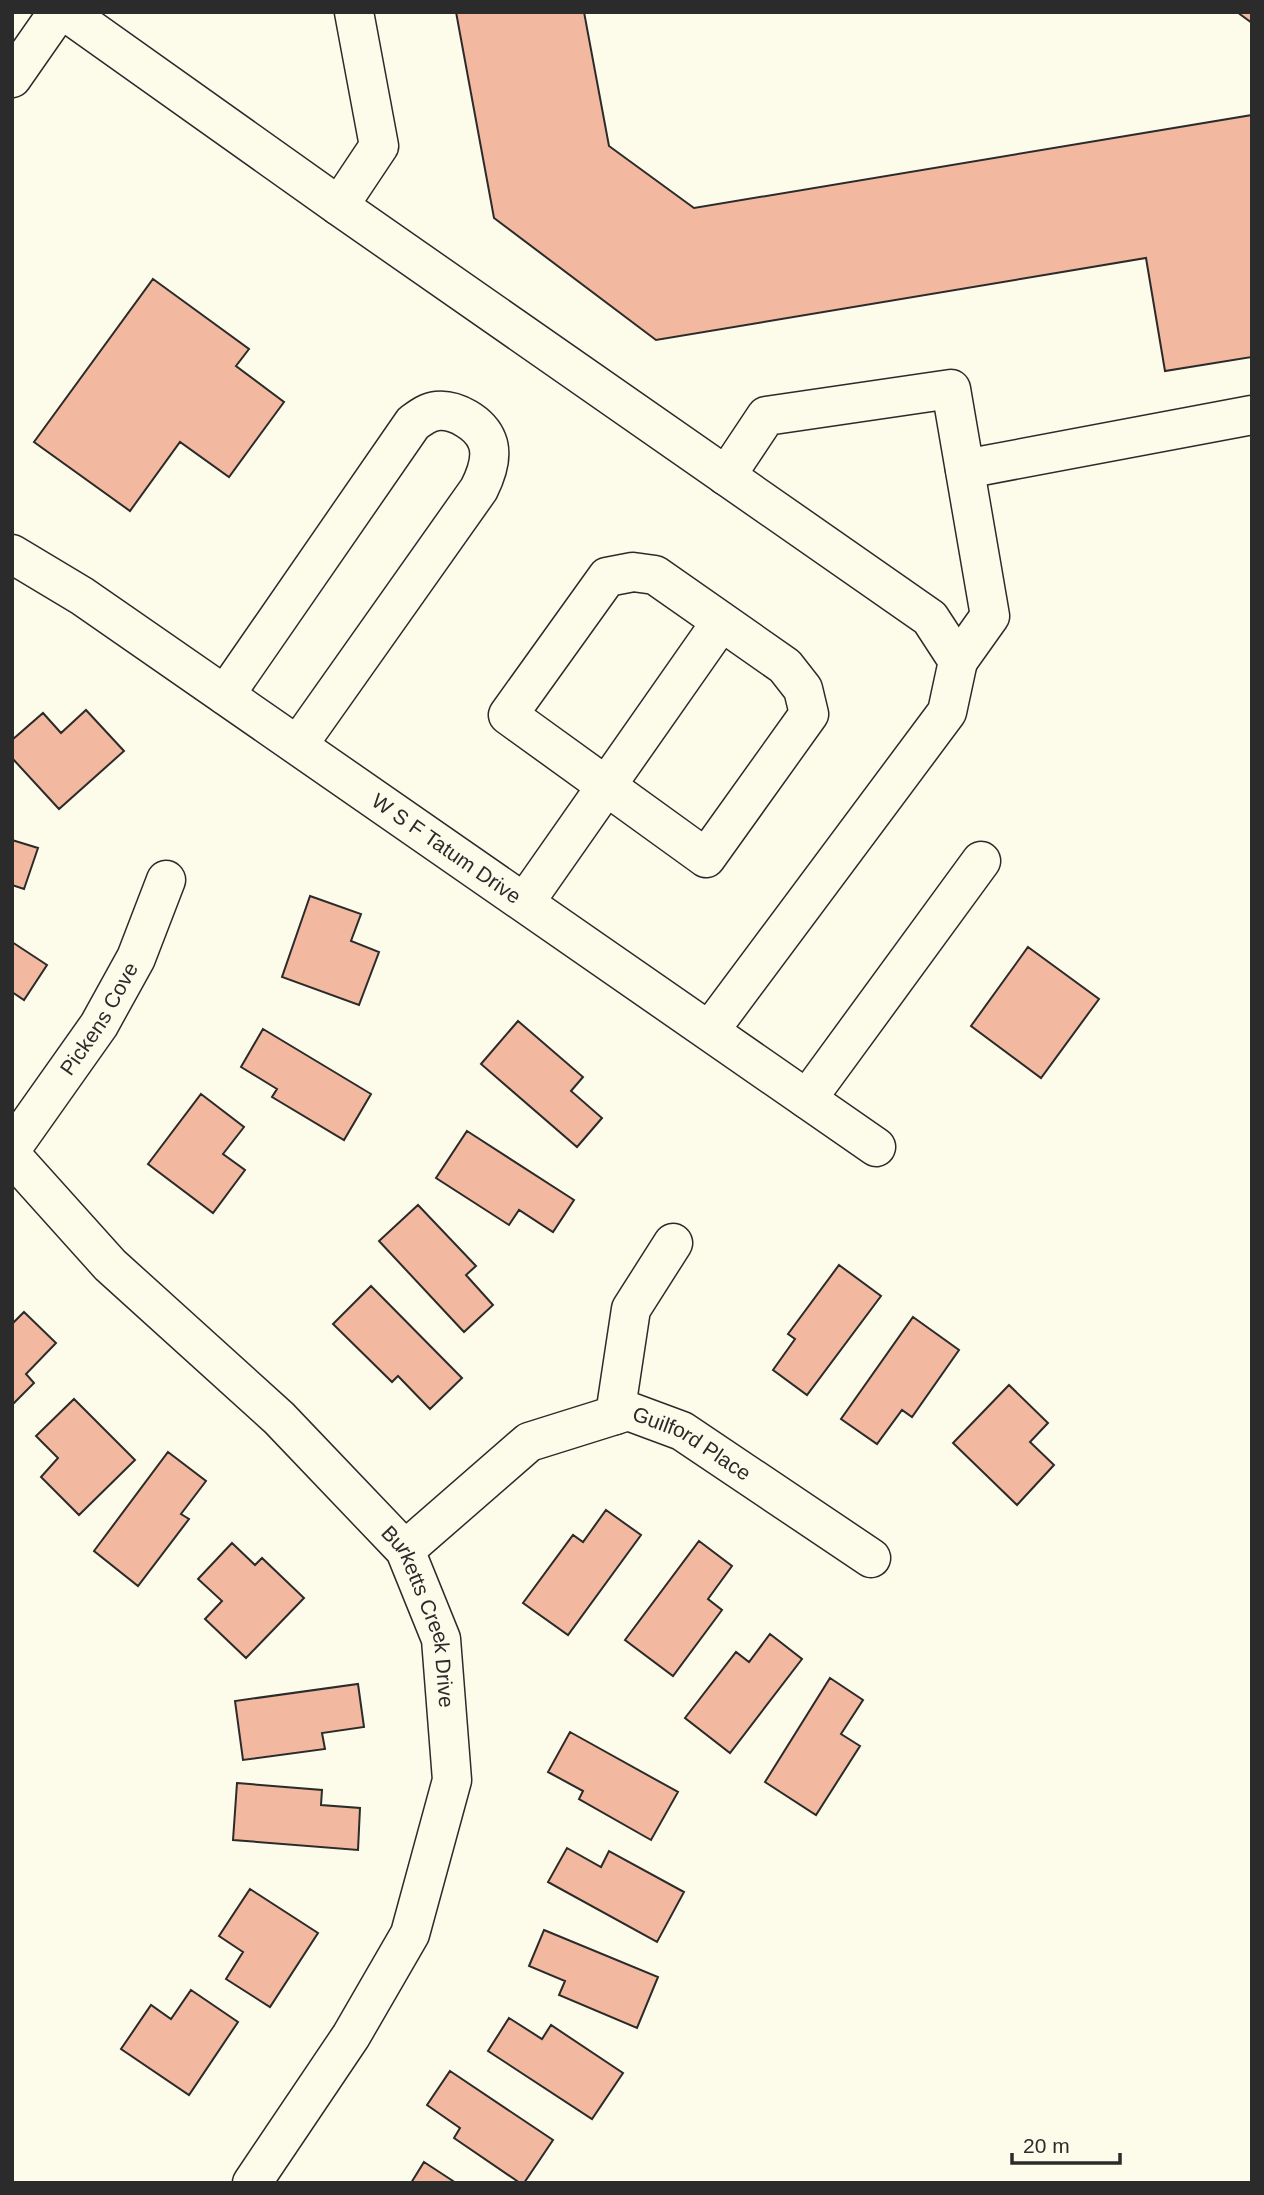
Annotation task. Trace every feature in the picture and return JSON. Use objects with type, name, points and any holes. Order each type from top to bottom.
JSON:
[{"type":"street","points":[[12,78],[58,12]]},
{"type":"street","points":[[66,12],[930,618],[958,661]]},
{"type":"street","points":[[339,206],[379,146],[354,12]]},
{"type":"street","points":[[710,1030],[947,712],[958,661],[990,616],[951,389],[766,416],[726,476]]},
{"type":"street","points":[[225,695],[413,424],[423,415],[450,411],[476,426],[487,440],[489,455],[486,474],[479,489],[298,745]]},
{"type":"street","points":[[965,469],[1252,415]]},
{"type":"street","name":"W S F Tatum Drive","points":[[12,554],[82,596],[876,1147]]},
{"type":"street","points":[[633,572],[655,575],[721,622],[785,666],[803,689],[809,714],[706,858],[508,715],[607,577],[633,572]]},
{"type":"street","points":[[525,902],[721,622]]},
{"type":"street","points":[[807,1098],[981,861]]},
{"type":"street","name":"Pickens Cove","points":[[12,1148],[99,1025],[136,958],[166,880]]},
{"type":"street","name":"Burketts Creek Drive","points":[[12,1156],[110,1265],[279,1418],[405,1550],[441,1639],[452,1780],[410,1934],[351,2036],[252,2183]]},
{"type":"street","points":[[615,1415],[631,1309],[673,1243]]},
{"type":"street","name":"Guilford Place","points":[[405,1550],[529,1442],[628,1411],[682,1431],[871,1558]]},
{"type":"building","points":[[456,12],[584,12],[609,146],[694,208],[1252,115],[1252,357],[1165,371],[1146,258],[656,340],[494,218]]},
{"type":"building","points":[[1237,12],[1252,12],[1252,23]]},
{"type":"building","points":[[153,279],[249,349],[236,366],[284,402],[229,477],[180,442],[130,511],[34,442]]},
{"type":"building","points":[[86,710],[124,751],[59,809],[12,758],[12,740],[43,713],[61,733]]},
{"type":"building","points":[[12,840],[38,848],[24,889],[12,885]]},
{"type":"building","points":[[310,896],[361,914],[351,941],[379,952],[359,1005],[282,977]]},
{"type":"building","points":[[12,942],[47,965],[24,1000],[12,992]]},
{"type":"building","points":[[1028,947],[1099,999],[1041,1078],[971,1026]]},
{"type":"building","points":[[518,1021],[583,1077],[571,1091],[602,1118],[577,1147],[481,1064]]},
{"type":"building","points":[[263,1029],[371,1094],[344,1140],[272,1097],[277,1089],[241,1067]]},
{"type":"building","points":[[201,1094],[244,1127],[223,1154],[245,1170],[213,1213],[148,1164]]},
{"type":"building","points":[[467,1131],[574,1200],[553,1232],[519,1210],[509,1225],[436,1178]]},
{"type":"building","points":[[418,1205],[476,1266],[466,1275],[493,1305],[464,1332],[379,1241]]},
{"type":"building","points":[[839,1265],[881,1296],[807,1395],[773,1370],[795,1339],[788,1334]]},
{"type":"building","points":[[371,1286],[462,1378],[430,1409],[398,1376],[392,1382],[333,1324]]},
{"type":"building","points":[[24,1312],[56,1343],[26,1374],[34,1383],[12,1405],[12,1324]]},
{"type":"building","points":[[913,1317],[959,1350],[912,1417],[902,1410],[877,1444],[841,1419]]},
{"type":"building","points":[[1009,1385],[1048,1423],[1030,1442],[1054,1465],[1017,1505],[953,1443]]},
{"type":"building","points":[[74,1399],[135,1460],[79,1515],[41,1477],[58,1458],[36,1436]]},
{"type":"building","points":[[168,1452],[206,1481],[181,1514],[189,1519],[138,1586],[94,1551]]},
{"type":"building","points":[[606,1510],[641,1535],[568,1635],[523,1603],[573,1535],[583,1542]]},
{"type":"building","points":[[699,1541],[732,1566],[708,1599],[722,1610],[673,1676],[625,1640]]},
{"type":"building","points":[[232,1543],[255,1565],[262,1558],[304,1598],[246,1658],[205,1619],[222,1601],[198,1579]]},
{"type":"building","points":[[770,1634],[802,1659],[730,1753],[685,1718],[736,1652],[749,1662]]},
{"type":"building","points":[[830,1678],[863,1700],[841,1734],[860,1746],[816,1815],[765,1782]]},
{"type":"building","points":[[358,1684],[364,1727],[322,1733],[325,1749],[243,1760],[235,1701]]},
{"type":"building","points":[[570,1732],[678,1792],[651,1840],[579,1799],[583,1791],[548,1772]]},
{"type":"building","points":[[237,1783],[322,1790],[321,1805],[360,1808],[358,1850],[233,1840]]},
{"type":"building","points":[[567,1848],[601,1867],[609,1851],[684,1892],[657,1942],[548,1882]]},
{"type":"building","points":[[250,1889],[318,1933],[270,2007],[226,1979],[243,1952],[219,1936]]},
{"type":"building","points":[[544,1930],[658,1977],[637,2028],[559,1995],[565,1981],[529,1966]]},
{"type":"building","points":[[191,1990],[238,2022],[189,2095],[121,2049],[151,2005],[171,2019]]},
{"type":"building","points":[[509,2018],[542,2039],[551,2025],[623,2073],[592,2119],[488,2051]]},
{"type":"building","points":[[450,2071],[553,2140],[524,2183],[520,2183],[454,2138],[460,2128],[427,2105]]},
{"type":"building","points":[[424,2162],[456,2183],[411,2183]]}]
